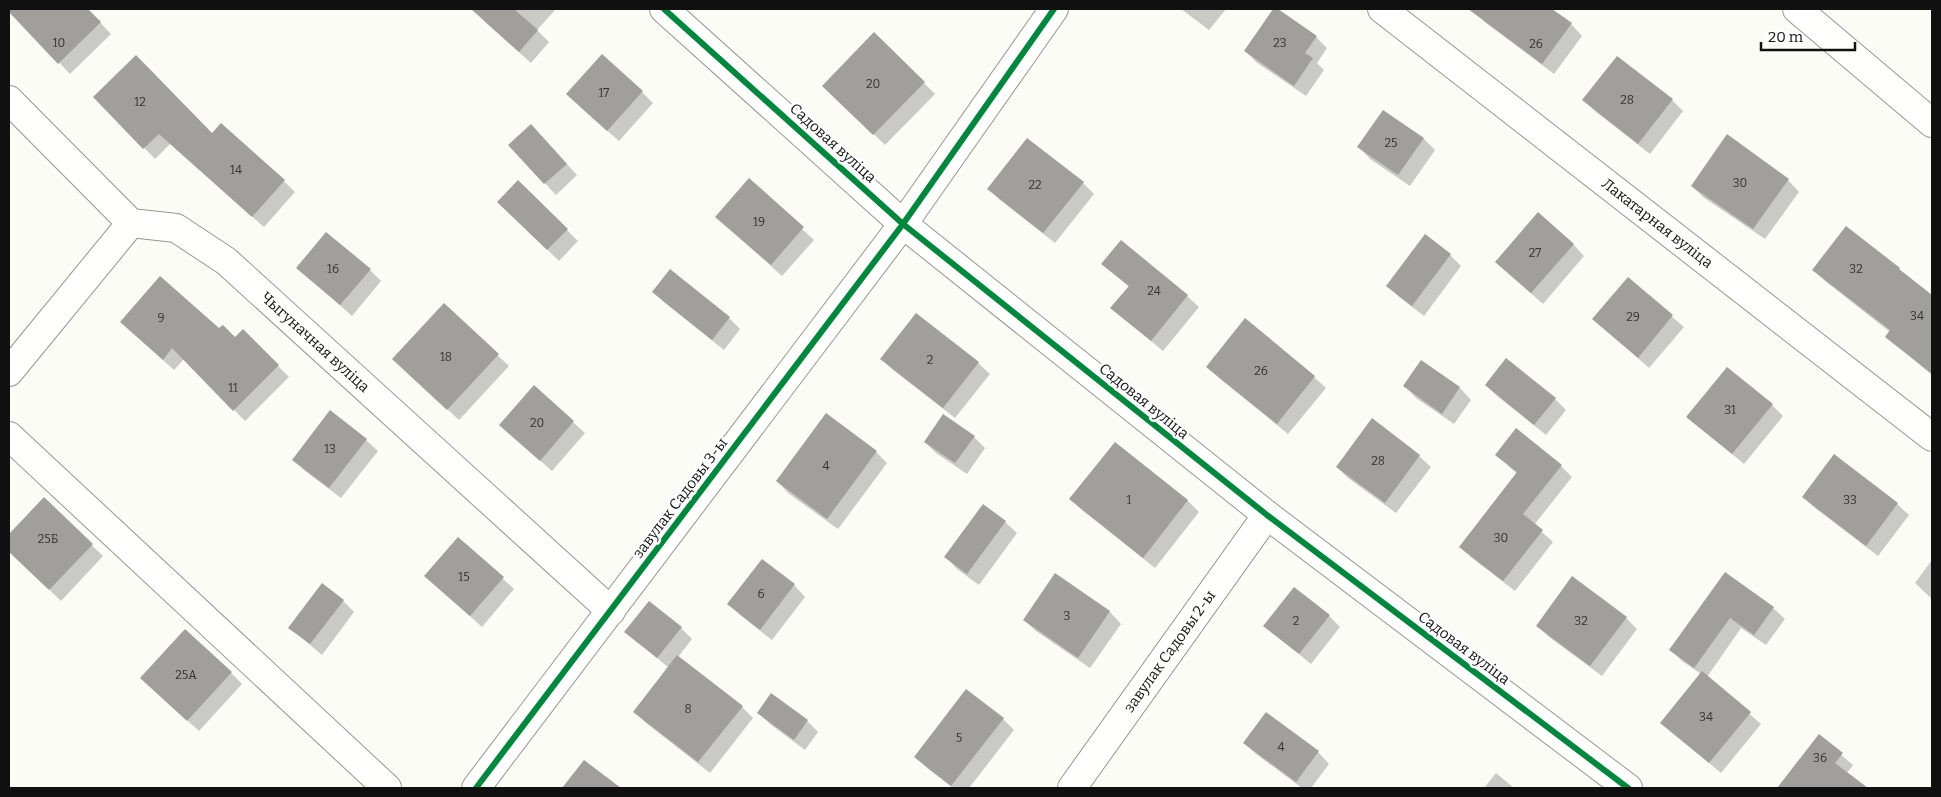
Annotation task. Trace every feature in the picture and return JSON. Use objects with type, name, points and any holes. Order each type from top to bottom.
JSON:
[{"type":"street","name":"Садовая вуліца","points":[[664,9],[904,224],[1267,515],[1628,788]]},
{"type":"street","name":"завулак Садовы 3-ы","points":[[476,788],[904,224],[1054,9]]},
{"type":"street","name":"Лакатарная вуліца","points":[[1382,9],[1932,437]]},
{"type":"street","points":[[1796,9],[1932,123]]},
{"type":"street","points":[[9,100],[130,224],[9,372]]},
{"type":"street","name":"Чыгуначная вуліца","points":[[130,224],[176,228],[226,261],[611,611]]},
{"type":"street","points":[[9,436],[387,788]]},
{"type":"street","name":"завулак Садовы 2-ы","points":[[1072,788],[1267,515]]},
{"type":"building","points":[[9,9],[88,9],[101,22],[58,64],[9,12]]},
{"type":"building","points":[[471,9],[514,9],[538,30],[519,52]]},
{"type":"building","points":[[1273,9],[1278,9],[1317,36],[1305,53],[1313,58],[1294,86],[1244,51]]},
{"type":"building","points":[[1468,9],[1552,9],[1572,23],[1542,64]]},
{"type":"building","points":[[874,32],[925,82],[873,135],[822,86]]},
{"type":"building","points":[[602,54],[643,91],[607,131],[566,94]]},
{"type":"building","points":[[136,55],[212,133],[221,123],[285,180],[252,217],[159,134],[143,149],[93,97]]},
{"type":"building","points":[[1617,56],[1673,99],[1638,144],[1582,100]]},
{"type":"building","points":[[1383,110],[1424,138],[1398,175],[1357,147]]},
{"type":"building","points":[[531,124],[567,164],[544,184],[508,145]]},
{"type":"building","points":[[1727,134],[1789,179],[1753,229],[1691,186]]},
{"type":"building","points":[[1027,138],[1084,182],[1043,233],[987,189]]},
{"type":"building","points":[[749,178],[804,227],[771,265],[715,217]]},
{"type":"building","points":[[518,180],[568,229],[547,250],[497,202]]},
{"type":"building","points":[[1538,212],[1574,244],[1531,293],[1495,262]]},
{"type":"building","points":[[1846,226],[1932,295],[1932,374],[1885,337],[1890,330],[1812,270]]},
{"type":"building","points":[[326,232],[371,269],[340,305],[296,268]]},
{"type":"building","points":[[1425,234],[1451,254],[1412,306],[1386,286]]},
{"type":"building","points":[[1121,240],[1188,295],[1151,341],[1110,308],[1129,286],[1101,264]]},
{"type":"building","points":[[670,269],[730,317],[712,340],[652,292]]},
{"type":"building","points":[[160,276],[219,328],[223,325],[235,337],[243,329],[279,365],[233,411],[172,348],[163,360],[120,322]]},
{"type":"building","points":[[1628,277],[1673,315],[1638,358],[1592,319]]},
{"type":"building","points":[[444,303],[499,354],[447,410],[392,359]]},
{"type":"building","points":[[916,313],[979,362],[943,408],[880,359]]},
{"type":"building","points":[[1245,318],[1315,376],[1277,424],[1206,367]]},
{"type":"building","points":[[1506,358],[1556,398],[1534,425],[1485,385]]},
{"type":"building","points":[[1421,360],[1460,387],[1442,414],[1403,386]]},
{"type":"building","points":[[1727,367],[1773,404],[1732,454],[1686,417]]},
{"type":"building","points":[[534,385],[574,421],[540,461],[499,425]]},
{"type":"building","points":[[330,410],[367,439],[329,488],[292,460]]},
{"type":"building","points":[[826,413],[877,451],[827,519],[776,481]]},
{"type":"building","points":[[943,414],[975,436],[955,463],[924,442]]},
{"type":"building","points":[[1372,418],[1420,455],[1385,503],[1336,467]]},
{"type":"building","points":[[1516,428],[1562,465],[1523,514],[1543,530],[1503,581],[1459,547],[1517,472],[1495,455]]},
{"type":"building","points":[[1115,442],[1188,500],[1143,558],[1069,499]]},
{"type":"building","points":[[1834,454],[1898,503],[1866,546],[1802,497]]},
{"type":"building","points":[[44,497],[93,544],[49,590],[9,552],[9,534]]},
{"type":"building","points":[[983,504],[1006,521],[967,574],[944,557]]},
{"type":"building","points":[[458,537],[504,577],[470,616],[424,576]]},
{"type":"building","points":[[762,559],[795,584],[760,630],[727,604]]},
{"type":"building","points":[[1725,572],[1774,607],[1754,635],[1730,618],[1694,668],[1669,650]]},
{"type":"building","points":[[1055,573],[1110,611],[1078,658],[1023,620]]},
{"type":"building","points":[[1572,576],[1627,617],[1590,666],[1536,626]]},
{"type":"building","points":[[322,583],[344,600],[310,644],[288,628]]},
{"type":"building","points":[[1294,587],[1330,615],[1299,654],[1263,626]]},
{"type":"building","points":[[649,601],[682,627],[657,658],[624,632]]},
{"type":"building","points":[[185,629],[232,672],[187,721],[140,678]]},
{"type":"building","points":[[677,655],[743,706],[698,762],[633,712]]},
{"type":"building","points":[[1702,671],[1751,712],[1709,763],[1660,723]]},
{"type":"building","points":[[966,689],[1004,718],[951,786],[914,757]]},
{"type":"building","points":[[771,693],[808,720],[794,740],[757,713]]},
{"type":"building","points":[[1266,712],[1319,751],[1296,782],[1243,743]]},
{"type":"building","points":[[1819,734],[1843,753],[1835,763],[1868,788],[1777,788]]},
{"type":"building","points":[[584,760],[621,788],[562,788]]},
{"type":"cycle path","points":[[664,9],[903,224],[1267,515],[1628,788]]},
{"type":"cycle path","points":[[476,788],[903,224],[1054,9]]}]
